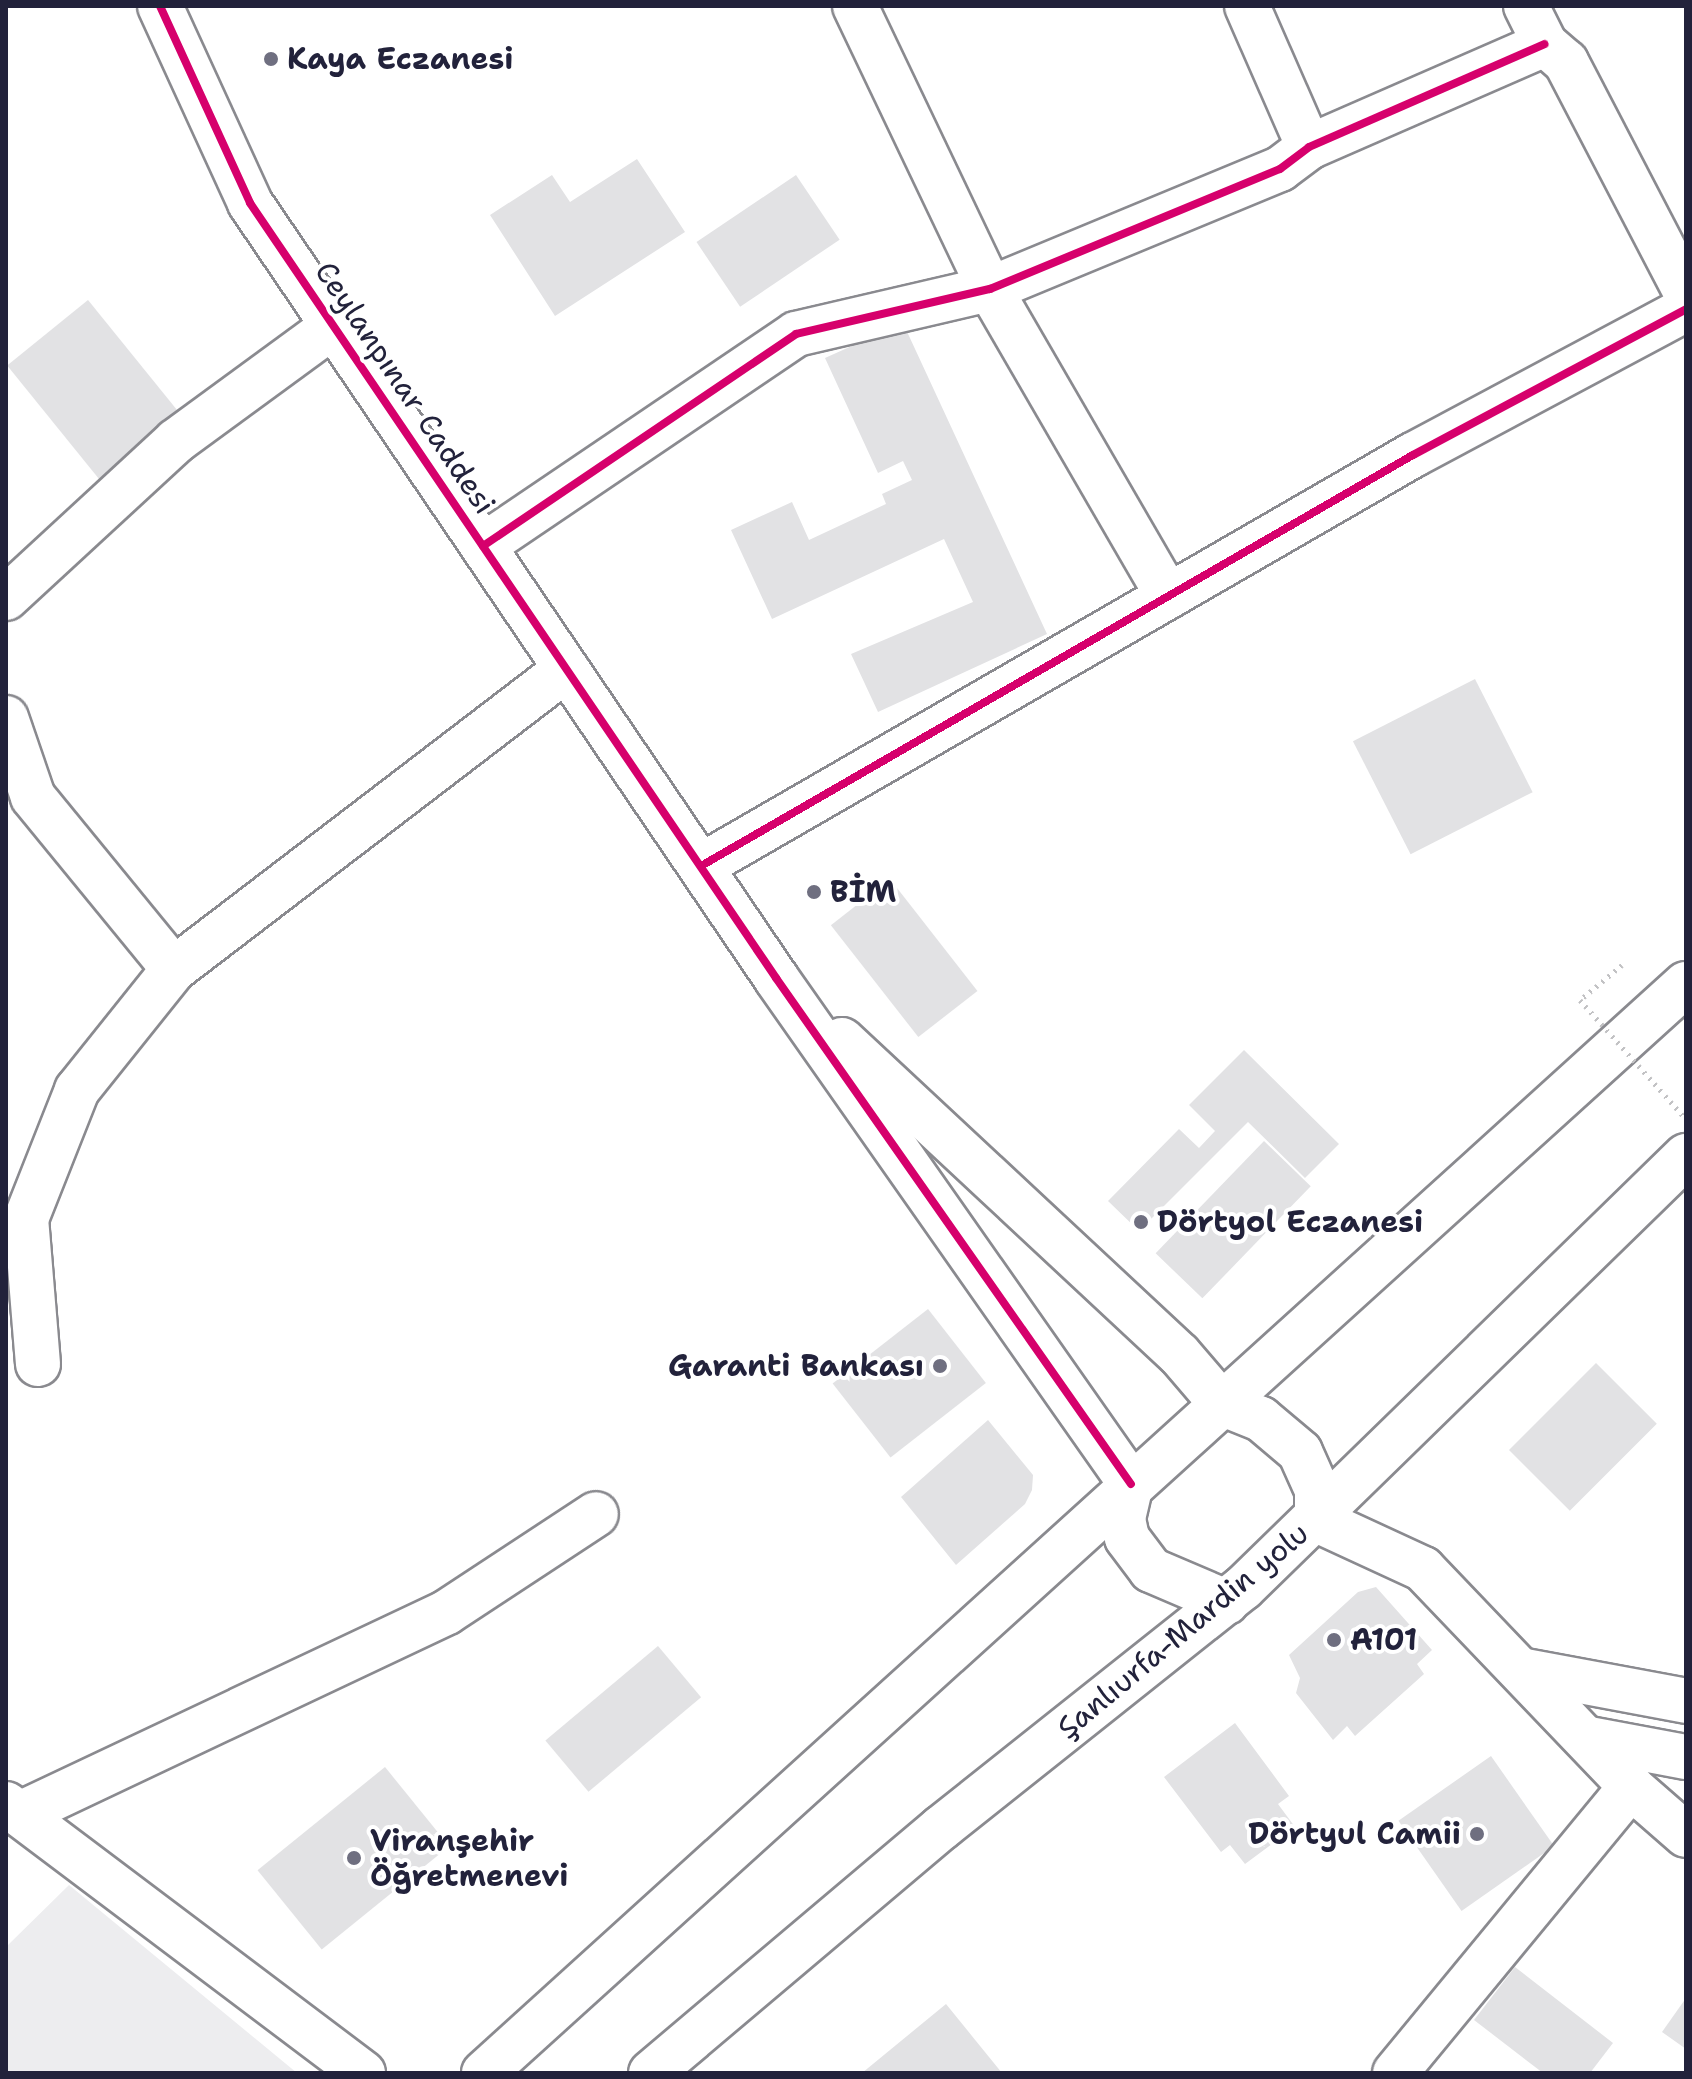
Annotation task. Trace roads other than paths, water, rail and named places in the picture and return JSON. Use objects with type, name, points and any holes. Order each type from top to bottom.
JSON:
[{"type":"main road","name":"Ceylanpınar Caddesi","points":[[160,6],[250,203],[776,978]]},
{"type":"main road","points":[[855,6],[990,289],[1168,596]]},
{"type":"main road","points":[[1247,6],[1309,147]]},
{"type":"main road","points":[[1526,6],[1545,44],[1566,62],[1686,293]]},
{"type":"main road","points":[[483,546],[796,334],[990,289],[1280,169],[1309,147],[1545,44]]},
{"type":"main road","points":[[701,866],[1413,455],[1686,309]]},
{"type":"main road","points":[[6,598],[176,441],[333,326]]},
{"type":"main road","points":[[38,1364],[16,1226],[77,1090],[174,969],[566,669]]},
{"type":"main road","points":[[6,718],[33,797],[174,969]]},
{"type":"main road","points":[[776,978],[1179,1354],[1221,1403],[1261,1419],[1300,1452],[1317,1490],[1317,1520],[1423,1569],[1526,1671],[1631,1787],[1686,1835]]},
{"type":"main road","points":[[776,978],[1131,1484],[1123,1519],[1127,1538],[1151,1570],[1226,1602]]},
{"type":"main road","points":[[484,2073],[1686,984]]},
{"type":"main road","name":"Şanlıurfa-Mardin yolu","points":[[651,2073],[941,1828],[1226,1602],[1317,1520],[1686,1156]]},
{"type":"main road","points":[[363,2073],[13,1809],[447,1612],[596,1514]]},
{"type":"main road","points":[[1526,1671],[1686,1701]]},
{"type":"main road","points":[[1590,1739],[1686,1757]]},
{"type":"main road","points":[[1395,2073],[1631,1787]]},
{"type":"place","name":"Kaya Eczanesi","points":[[271,59]]},
{"type":"place","name":"BİM","points":[[814,892]]},
{"type":"place","name":"Dörtyol Eczanesi","points":[[1141,1222]]},
{"type":"place","name":"Garanti Bankası","points":[[940,1366]]},
{"type":"place","name":"A101","points":[[1334,1640]]},
{"type":"place","name":"Dörtyul Camii","points":[[1477,1834]]},
{"type":"place","name":"Viranşehir Öğretmenevi","points":[[354,1858]]}]
